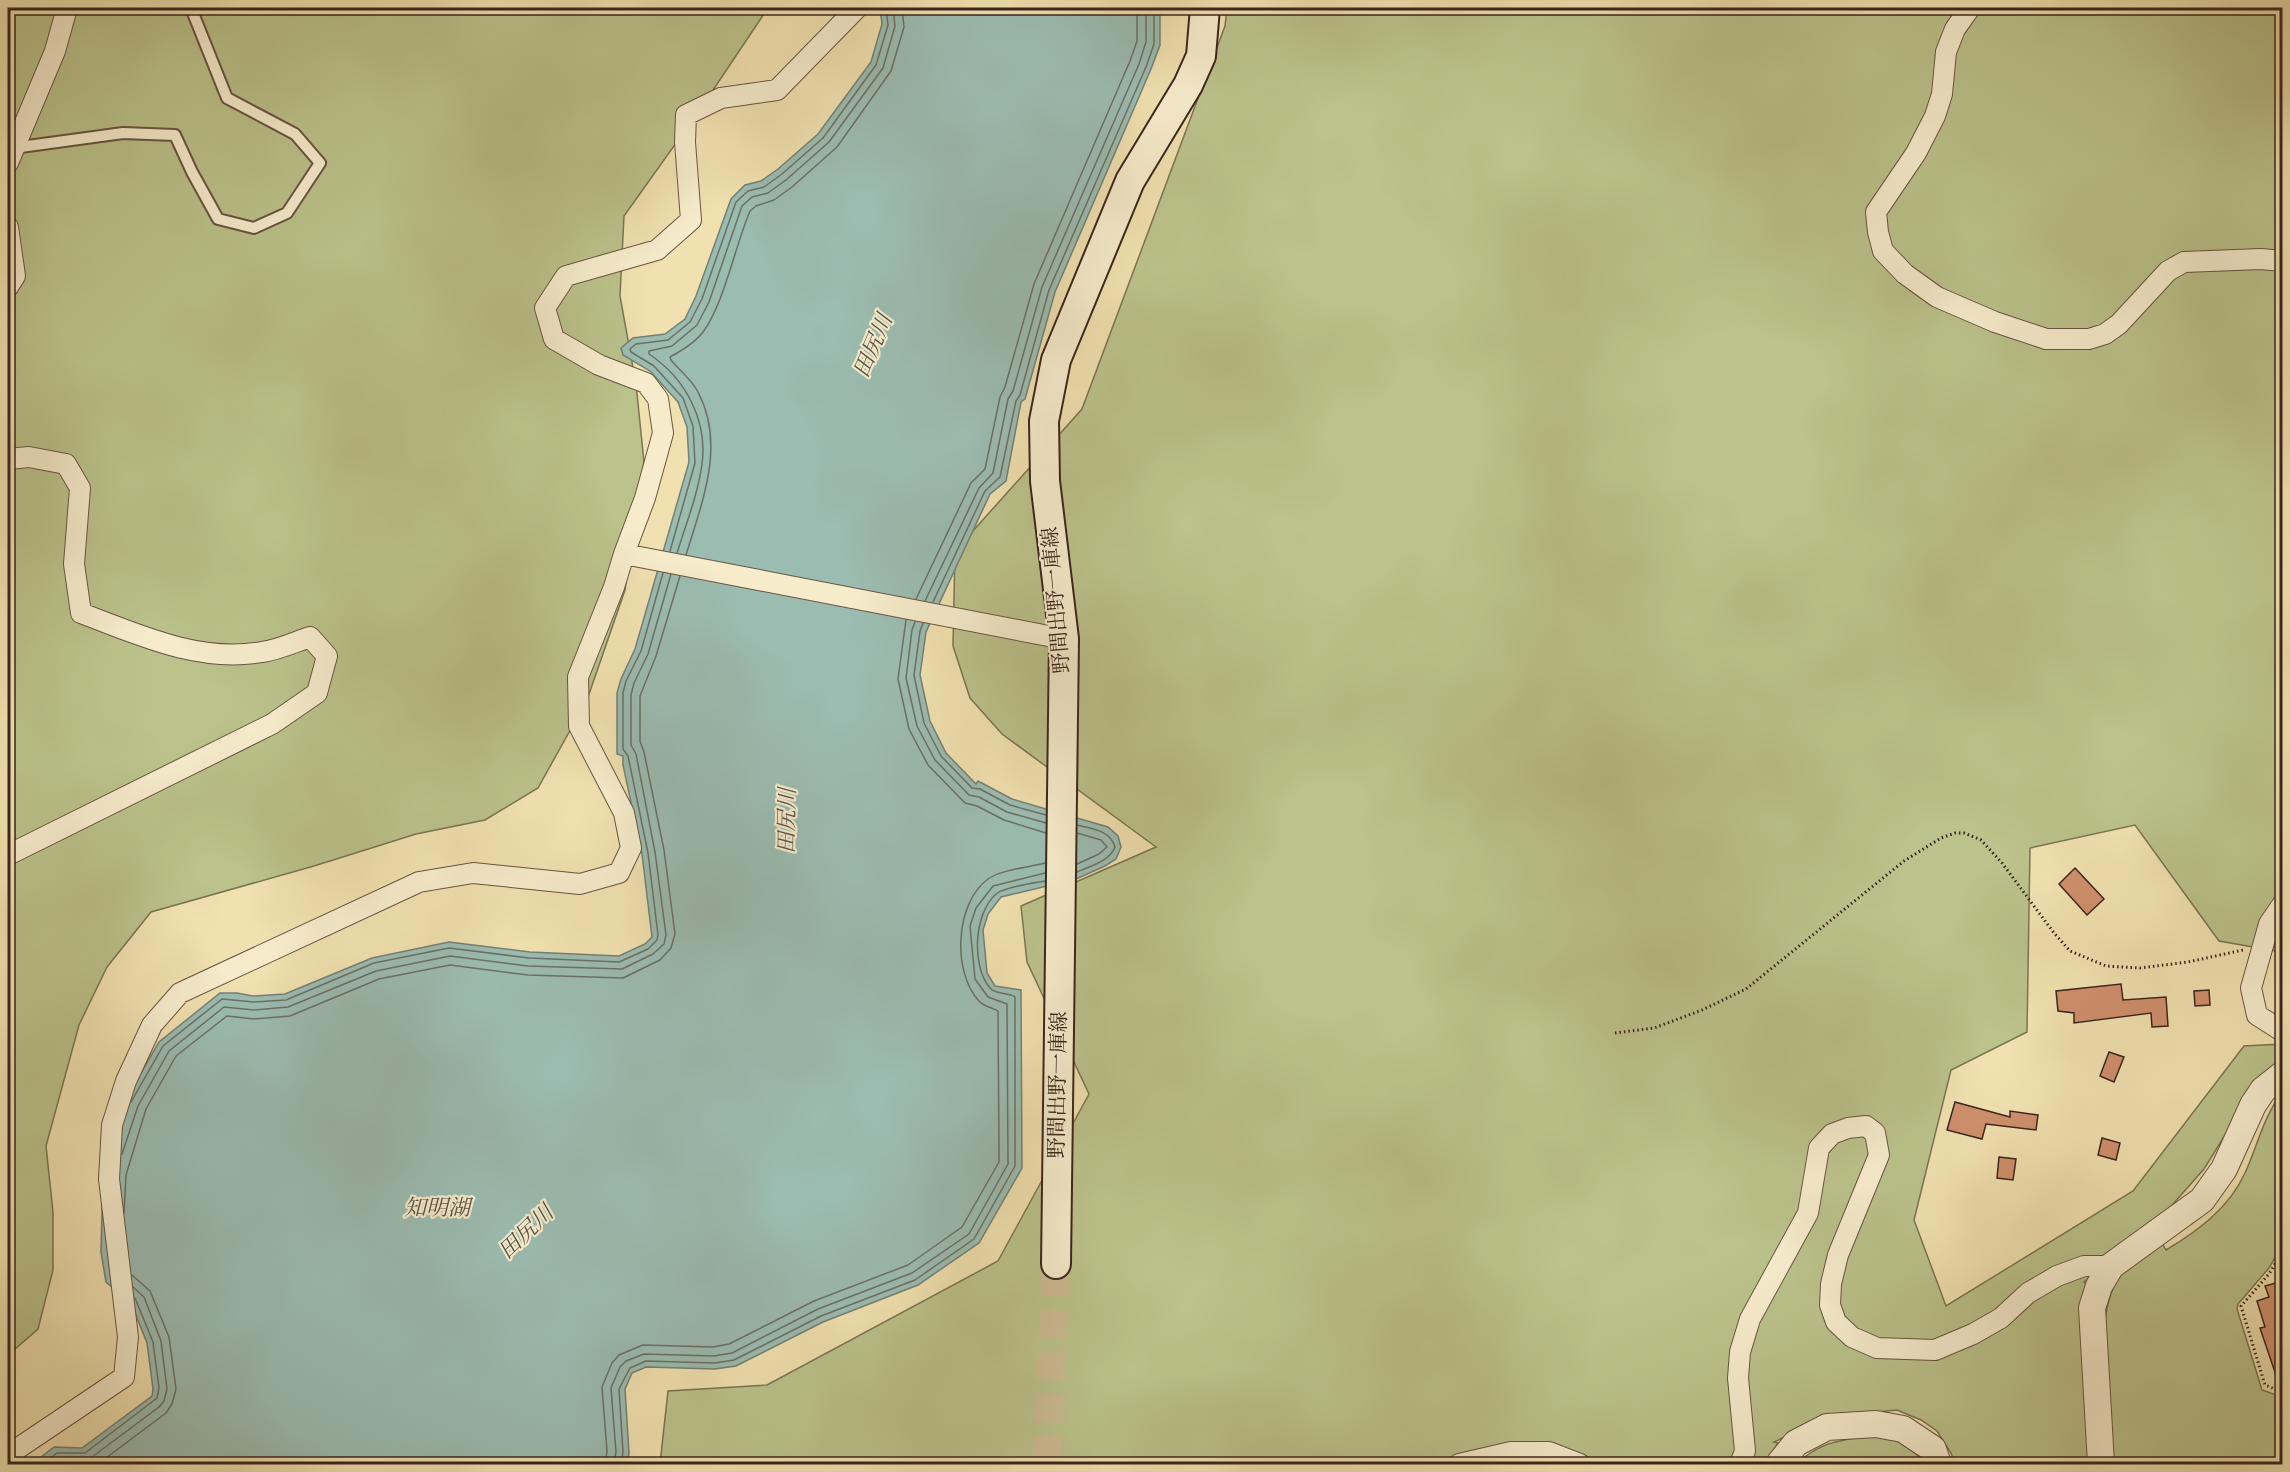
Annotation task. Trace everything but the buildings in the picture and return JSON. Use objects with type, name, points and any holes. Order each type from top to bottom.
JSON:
[{"type":"main road","name":"野間出野一庫線","points":[[1056,1264],[1064,639],[1045,481],[1044,420],[1056,360],[1130,181],[1188,85],[1201,56],[1205,8]]},
{"type":"street","points":[[10,155],[55,51],[66,8]]},
{"type":"street","points":[[8,1455],[124,1377],[128,1337],[109,1179],[112,1125],[126,1081],[152,1025],[180,993],[420,882],[473,873],[580,884],[619,873],[631,848],[624,813],[579,726],[578,677],[614,587],[645,498],[663,433],[658,399],[646,383],[599,365],[554,339],[545,308],[566,276],[657,250],[691,220],[685,142],[686,115],[721,98],[777,90],[857,8]]},
{"type":"street","points":[[1971,8],[1955,29],[1946,52],[1942,94],[1935,117],[1916,153],[1876,212],[1883,251],[1905,274],[1937,297],[2005,325],[2046,339],[2089,339],[2105,334],[2119,324],[2168,271],[2184,262],[2261,259],[2283,261]]},
{"type":"street","points":[[8,227],[15,276],[8,287]]},
{"type":"street","points":[[8,459],[29,457],[66,464],[80,488],[74,564],[81,613],[150,639],[203,654],[262,652],[310,638],[327,656],[317,693],[272,724],[8,855]]},
{"type":"street","points":[[624,554],[1064,639]]},
{"type":"street","points":[[2283,905],[2269,924],[2251,988],[2257,1015],[2283,1031]]},
{"type":"street","points":[[2101,1464],[2092,1308],[2099,1286],[2111,1266],[2202,1200],[2224,1169],[2253,1105],[2264,1090],[2283,1075]]},
{"type":"street","points":[[1740,1464],[1745,1451],[1738,1378],[1740,1353],[1750,1319],[1808,1213],[1819,1148],[1832,1134],[1848,1128],[1866,1126],[1875,1133],[1879,1155],[1838,1255],[1831,1284],[1830,1305],[1836,1322],[1852,1337],[1876,1348],[1935,1350],[1973,1334],[2001,1318],[2028,1293],[2057,1276],[2085,1266],[2111,1266]]},
{"type":"street","points":[[1779,1464],[1796,1443],[1827,1427],[1876,1424],[1904,1429],[1933,1449],[1938,1464]]},
{"type":"street","points":[[1459,1464],[1511,1452],[1548,1452],[1580,1464]]},
{"type":"lane","points":[[10,155],[123,133],[176,135],[192,172],[218,219],[254,228],[287,213],[320,163],[295,134],[227,98],[191,8]]},
{"type":"path","points":[[1615,1033],[1653,1028],[1702,1010],[1746,989],[1904,861],[1941,838],[1955,833],[1964,833],[1981,840],[2002,863],[2070,951],[2106,966],[2140,968],[2159,966],[2264,945]]},
{"type":"path","points":[[2283,1252],[2269,1274],[2241,1306],[2265,1385],[2283,1392]]},
{"type":"green space","points":[[8,8],[768,8],[701,108],[624,216],[620,296],[636,384],[644,462],[625,590],[587,700],[538,788],[485,820],[416,834],[314,866],[151,912],[107,967],[79,1025],[46,1146],[53,1212],[53,1270],[38,1329],[8,1355]]},
{"type":"green space","points":[[1227,8],[2282,8],[2282,952],[2219,941],[2135,825],[2030,848],[2027,1032],[1951,1070],[1914,1220],[1946,1306],[2133,1191],[2244,1046],[2282,1044],[2282,1068],[2258,1082],[2204,1169],[2150,1230],[2084,1282],[2089,1288],[2090,1464],[1955,1464],[1937,1431],[1921,1420],[1897,1410],[1828,1417],[1774,1442],[1778,1443],[1764,1464],[1762,1464],[1764,1458],[1760,1464],[660,1464],[668,1391],[767,1385],[998,1261],[1089,1094],[1027,962],[1021,906],[1156,847],[1002,734],[970,698],[953,646],[955,551],[1082,409],[1225,26]]},
{"type":"green space","points":[[2282,1093],[2282,1245],[2269,1268],[2238,1304],[2237,1309],[2262,1390],[2282,1397],[2282,1464],[2113,1464],[2105,1320],[2116,1281],[2138,1259],[2162,1243],[2166,1250],[2178,1243],[2201,1227],[2221,1208],[2245,1173],[2266,1121]]},
{"type":"green space","points":[[1868,1436],[1900,1442],[1913,1450],[1924,1464],[1796,1464],[1821,1447],[1847,1439]]},
{"type":"water","name":"知明湖","points":[[880,8],[1160,8],[1160,45],[1055,292],[1025,399],[1021,402],[1006,481],[990,494],[926,632],[920,675],[930,721],[946,753],[976,784],[978,781],[1012,799],[1108,827],[1118,836],[1121,847],[1116,859],[1105,866],[1076,879],[1001,897],[988,914],[983,930],[987,973],[995,986],[1021,990],[1022,1168],[979,1243],[918,1285],[823,1322],[736,1366],[715,1369],[646,1367],[632,1373],[625,1389],[629,1453],[627,1464],[32,1464],[54,1447],[82,1448],[152,1396],[147,1343],[131,1303],[106,1282],[101,1252],[103,1172],[125,1100],[159,1042],[220,993],[253,996],[285,994],[372,958],[449,942],[530,952],[619,956],[645,944],[652,937],[642,854],[623,756],[617,754],[617,693],[635,649],[689,462],[687,427],[678,402],[650,371],[623,355],[621,348],[633,338],[665,334],[685,319],[696,296],[731,199],[745,185],[761,181],[778,169],[818,134],[871,62],[882,24]]},
{"type":"tunnel","points":[[1046,1464],[1056,1264]]},
{"type":"water label","name":"田尻川","points":[[873,346]]},
{"type":"water label","name":"田尻川","points":[[787,821]]},
{"type":"water label","name":"田尻川","points":[[526,1232]]}]
